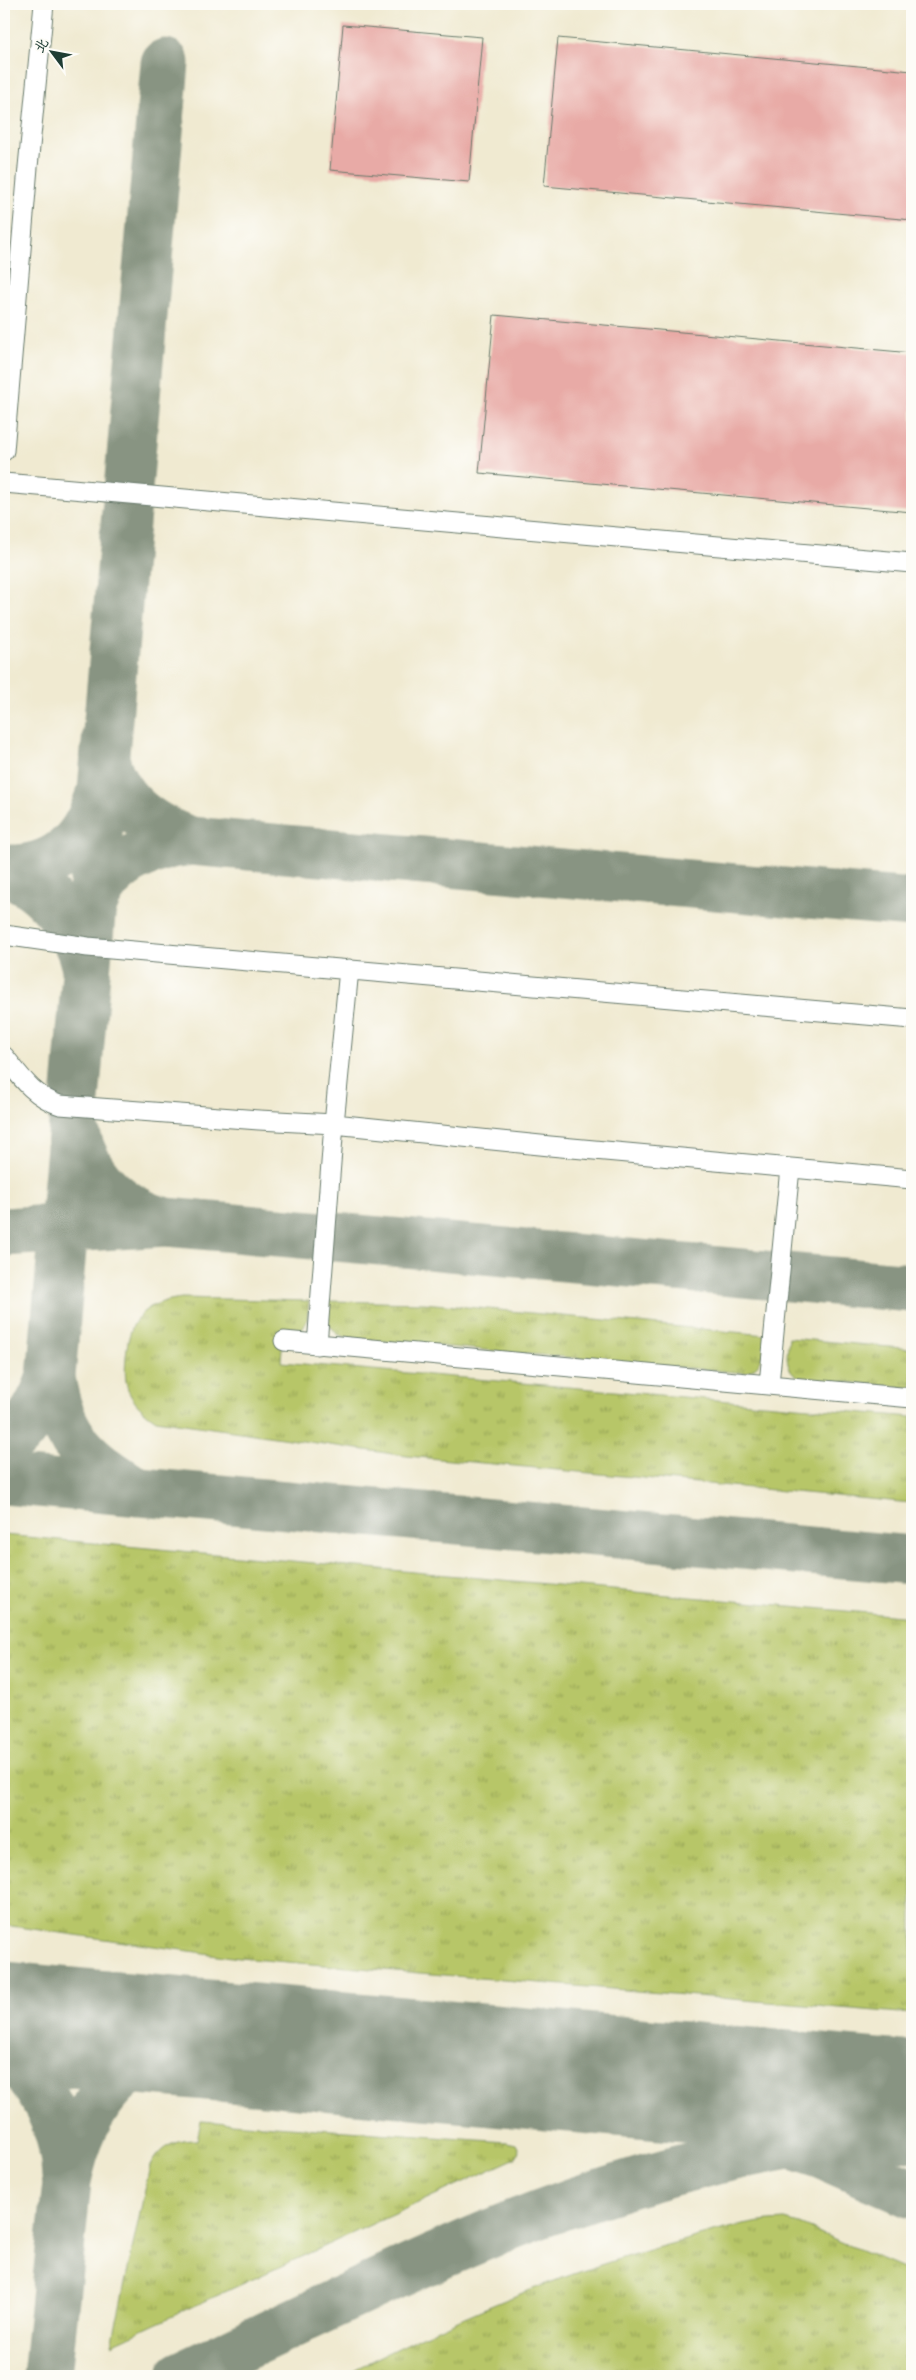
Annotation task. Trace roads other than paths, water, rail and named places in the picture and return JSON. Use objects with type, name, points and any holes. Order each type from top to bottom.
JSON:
[{"type":"lane","points":[[4,451],[44,4]]},
{"type":"lane","points":[[4,483],[912,563]]},
{"type":"lane","points":[[4,935],[88,947],[912,1019]]},
{"type":"lane","points":[[318,1345],[334,1124],[349,969]]},
{"type":"lane","points":[[4,1056],[39,1096],[60,1105],[334,1124],[912,1179]]},
{"type":"lane","points":[[769,1384],[790,1168]]},
{"type":"lane","points":[[284,1341],[912,1398]]}]
